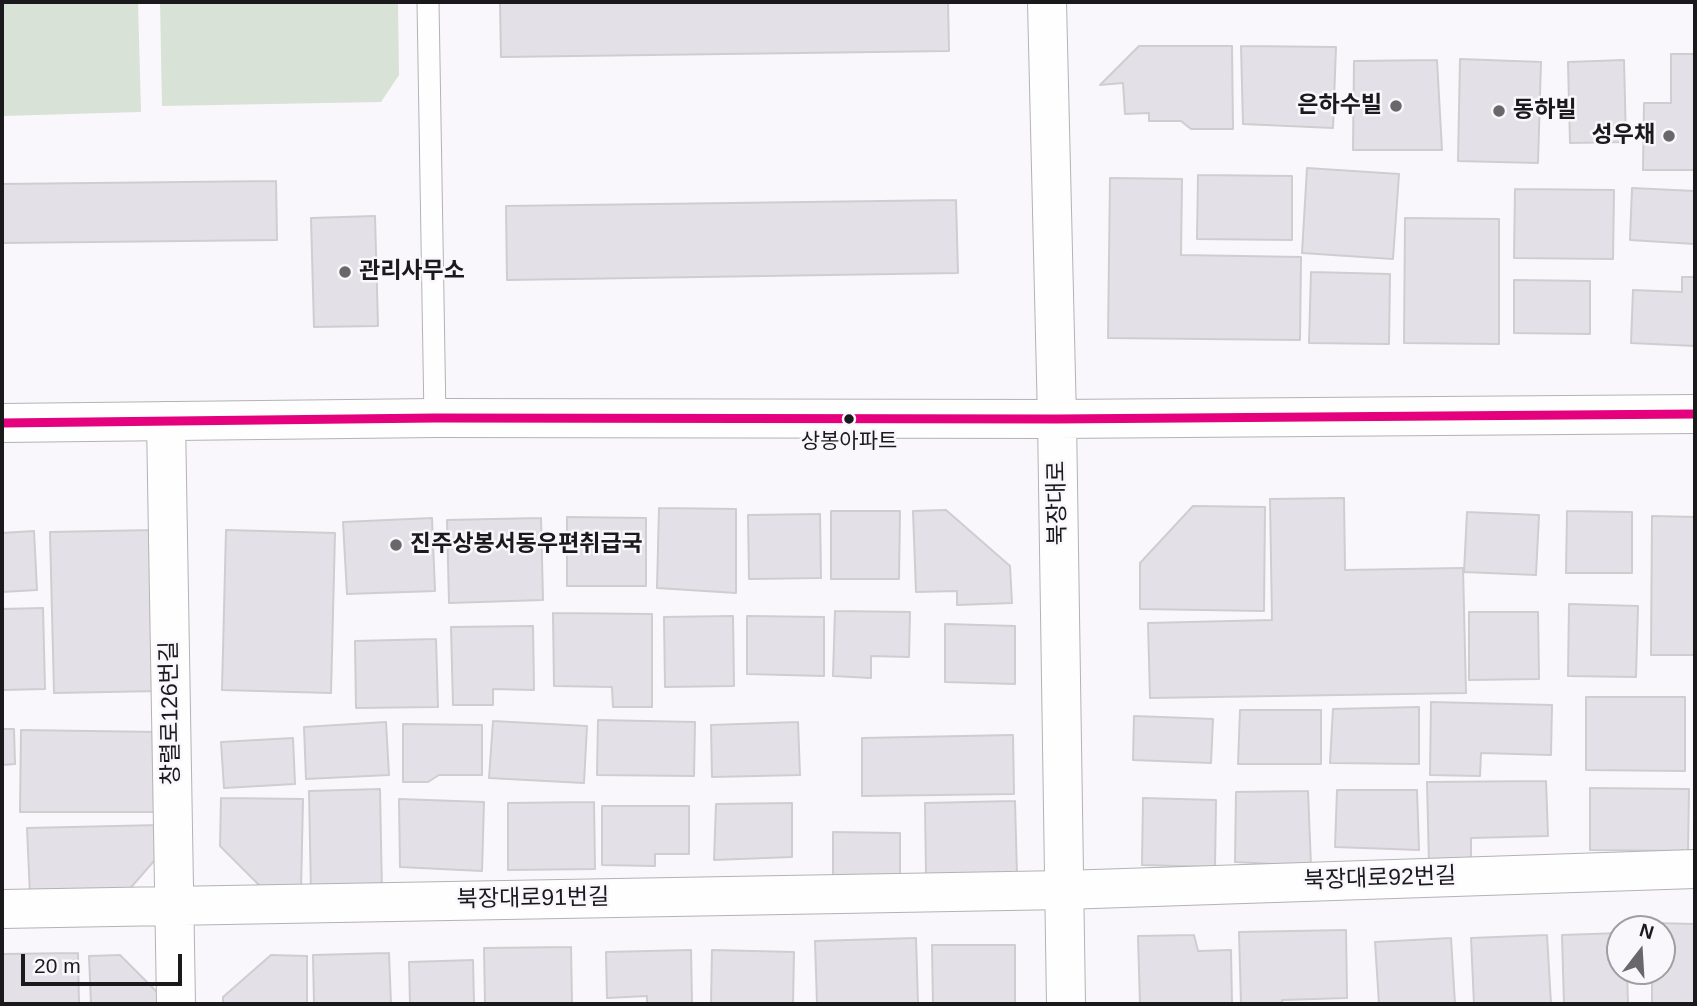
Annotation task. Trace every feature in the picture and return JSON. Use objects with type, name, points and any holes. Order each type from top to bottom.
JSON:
[{"type":"street","name":"북장대로","points":[[1047,2],[1066,1004]]},
{"type":"street","points":[[2,423],[435,418],[1057,419],[1695,414]]},
{"type":"street","name":"창렬로126번길","points":[[166,421],[176,1004]]},
{"type":"street","name":"북장대로92번길","points":[[1064,890],[1695,869]]},
{"type":"street","name":"북장대로91번길","points":[[2,909],[1064,890]]},
{"type":"lane","points":[[428,2],[435,418]]},
{"type":"shaded area","points":[[2,2],[138,2],[141,112],[2,116]]},
{"type":"shaded area","points":[[160,2],[398,2],[399,75],[381,102],[162,106]]},
{"type":"building","points":[[500,2],[948,2],[949,51],[501,57]]},
{"type":"building","points":[[1139,46],[1232,46],[1233,129],[1191,129],[1181,121],[1149,121],[1149,113],[1125,114],[1123,83],[1100,85]]},
{"type":"building","points":[[1241,46],[1336,47],[1333,128],[1243,124]]},
{"type":"building","name":"성우채","points":[[1671,54],[1695,54],[1695,170],[1643,170],[1644,103],[1671,103]]},
{"type":"building","name":"동하빌","points":[[1460,59],[1541,62],[1538,163],[1458,161]]},
{"type":"building","name":"은하수빌","points":[[1437,60],[1442,150],[1353,150],[1354,61]]},
{"type":"building","points":[[1624,60],[1626,142],[1570,143],[1568,62]]},
{"type":"building","points":[[1307,168],[1399,174],[1393,259],[1302,253]]},
{"type":"building","points":[[1198,175],[1292,176],[1292,240],[1197,239]]},
{"type":"building","points":[[1110,178],[1182,179],[1181,255],[1301,257],[1300,340],[1108,338]]},
{"type":"building","points":[[276,181],[277,240],[2,243],[2,184]]},
{"type":"building","points":[[1632,188],[1695,191],[1695,244],[1630,240]]},
{"type":"building","points":[[1515,189],[1614,190],[1613,259],[1514,258]]},
{"type":"building","points":[[956,200],[958,273],[507,280],[506,206]]},
{"type":"building","name":"관리사무소","points":[[375,216],[378,326],[314,327],[311,218]]},
{"type":"building","points":[[1405,218],[1499,219],[1499,344],[1404,343]]},
{"type":"building","points":[[1311,272],[1390,274],[1389,344],[1309,343]]},
{"type":"building","points":[[1682,277],[1695,277],[1695,346],[1631,343],[1633,290],[1682,292]]},
{"type":"building","points":[[1514,280],[1590,281],[1590,334],[1514,333]]},
{"type":"building","points":[[1344,498],[1345,570],[1463,568],[1466,693],[1150,698],[1148,623],[1272,620],[1270,499]]},
{"type":"building","points":[[1193,506],[1265,507],[1264,611],[1140,609],[1140,563]]},
{"type":"building","points":[[659,508],[736,509],[736,593],[657,588]]},
{"type":"building","points":[[946,510],[1010,566],[1012,603],[957,605],[957,591],[916,592],[913,511]]},
{"type":"building","points":[[831,511],[900,511],[899,579],[831,579]]},
{"type":"building","points":[[1567,511],[1632,512],[1632,573],[1566,573]]},
{"type":"building","points":[[1467,512],[1539,515],[1536,575],[1464,572]]},
{"type":"building","points":[[820,514],[821,578],[749,579],[748,515]]},
{"type":"building","points":[[1652,516],[1695,517],[1695,655],[1651,655]]},
{"type":"building","points":[[567,517],[646,518],[646,586],[567,586]]},
{"type":"building","points":[[432,518],[435,591],[347,594],[343,522]]},
{"type":"building","points":[[541,518],[543,600],[449,603],[447,520]]},
{"type":"building","points":[[155,530],[160,691],[54,693],[50,532]]},
{"type":"building","points":[[226,530],[335,533],[331,693],[222,690]]},
{"type":"building","points":[[34,531],[37,590],[2,592],[2,533]]},
{"type":"building","points":[[1569,604],[1638,606],[1636,677],[1568,676]]},
{"type":"building","points":[[43,608],[45,689],[2,690],[2,609]]},
{"type":"building","points":[[835,611],[910,612],[909,657],[871,656],[871,678],[833,676]]},
{"type":"building","points":[[1469,612],[1538,612],[1539,679],[1469,680]]},
{"type":"building","points":[[553,613],[652,614],[652,707],[613,707],[612,687],[554,686]]},
{"type":"building","points":[[733,616],[734,686],[665,687],[664,617]]},
{"type":"building","points":[[747,616],[824,617],[824,676],[747,674]]},
{"type":"building","points":[[945,624],[1015,626],[1015,684],[945,682]]},
{"type":"building","points":[[533,626],[534,690],[493,689],[493,705],[453,705],[451,627]]},
{"type":"building","points":[[436,639],[438,707],[356,708],[355,641]]},
{"type":"building","points":[[1586,697],[1685,697],[1685,771],[1586,770]]},
{"type":"building","points":[[1431,702],[1552,705],[1551,755],[1481,753],[1480,776],[1430,775]]},
{"type":"building","points":[[1419,707],[1419,764],[1330,763],[1333,709]]},
{"type":"building","points":[[1240,710],[1321,710],[1321,764],[1238,764]]},
{"type":"building","points":[[1134,716],[1213,719],[1211,763],[1133,760]]},
{"type":"building","points":[[598,720],[695,722],[694,776],[597,775]]},
{"type":"building","points":[[493,721],[587,726],[584,783],[489,778]]},
{"type":"building","points":[[386,722],[389,775],[306,779],[304,727]]},
{"type":"building","points":[[798,722],[800,775],[712,777],[711,725]]},
{"type":"building","points":[[403,724],[482,725],[482,775],[439,775],[428,782],[403,782]]},
{"type":"building","points":[[2,729],[14,729],[15,764],[2,765]]},
{"type":"building","points":[[21,730],[158,732],[163,812],[20,812]]},
{"type":"building","points":[[1013,735],[1014,794],[862,796],[862,738]]},
{"type":"building","points":[[293,738],[295,784],[224,788],[221,742]]},
{"type":"building","points":[[1546,781],[1548,836],[1471,838],[1471,863],[1429,864],[1427,782]]},
{"type":"building","points":[[1590,788],[1689,789],[1688,851],[1590,850]]},
{"type":"building","points":[[380,789],[382,893],[311,893],[309,791]]},
{"type":"building","points":[[1337,790],[1417,790],[1419,850],[1335,847]]},
{"type":"building","points":[[1308,791],[1311,866],[1235,862],[1236,792]]},
{"type":"building","points":[[221,798],[303,799],[301,891],[265,891],[220,846]]},
{"type":"building","points":[[1143,798],[1216,800],[1215,867],[1142,865]]},
{"type":"building","points":[[399,799],[484,802],[482,871],[400,867]]},
{"type":"building","points":[[1015,801],[1017,876],[926,876],[925,803]]},
{"type":"building","points":[[594,802],[595,869],[508,870],[508,803]]},
{"type":"building","points":[[792,803],[792,857],[714,860],[716,804]]},
{"type":"building","points":[[602,806],[689,806],[689,854],[655,854],[655,866],[602,865]]},
{"type":"building","points":[[160,825],[161,853],[126,893],[30,895],[27,828]]},
{"type":"building","points":[[833,832],[900,833],[900,879],[833,878]]},
{"type":"building","points":[[1676,924],[1695,924],[1695,1004],[1652,1004],[1652,985],[1676,985]]},
{"type":"building","points":[[1346,930],[1347,998],[1282,1000],[1282,1004],[1241,1004],[1239,932]]},
{"type":"building","points":[[1606,933],[1606,985],[1627,985],[1628,1004],[1564,1004],[1562,935]]},
{"type":"building","points":[[1194,935],[1198,951],[1231,950],[1232,1004],[1140,1004],[1138,936]]},
{"type":"building","points":[[1547,935],[1551,1004],[1474,1004],[1471,938]]},
{"type":"building","points":[[916,938],[918,1004],[817,1004],[815,941]]},
{"type":"building","points":[[1451,938],[1455,1004],[1379,1004],[1375,942]]},
{"type":"building","points":[[932,945],[1015,945],[1015,1004],[933,1004]]},
{"type":"building","points":[[571,947],[572,1004],[485,1004],[484,948]]},
{"type":"building","points":[[691,950],[692,1004],[647,1004],[647,996],[607,998],[606,952]]},
{"type":"building","points":[[712,950],[794,952],[793,1004],[711,1004]]},
{"type":"building","points":[[78,953],[79,1004],[2,1004],[2,954]]},
{"type":"building","points":[[389,953],[391,1004],[314,1004],[313,955]]},
{"type":"building","points":[[120,955],[157,992],[158,1004],[91,1004],[89,956]]},
{"type":"building","points":[[271,955],[307,956],[307,1004],[223,1004],[223,997]]},
{"type":"building","points":[[473,960],[474,1004],[410,1004],[409,962]]},
{"type":"transit line","points":[[2,423],[435,418],[1057,419],[1695,414]]},
{"type":"place","name":"은하수빌","points":[[1396,106]]},
{"type":"place","name":"동하빌","points":[[1499,111]]},
{"type":"place","name":"성우채","points":[[1669,136]]},
{"type":"place","name":"관리사무소","points":[[345,272]]},
{"type":"place","name":"상봉아파트","points":[[849,419]]},
{"type":"place","name":"진주상봉서동우편취급국","points":[[396,545]]}]
